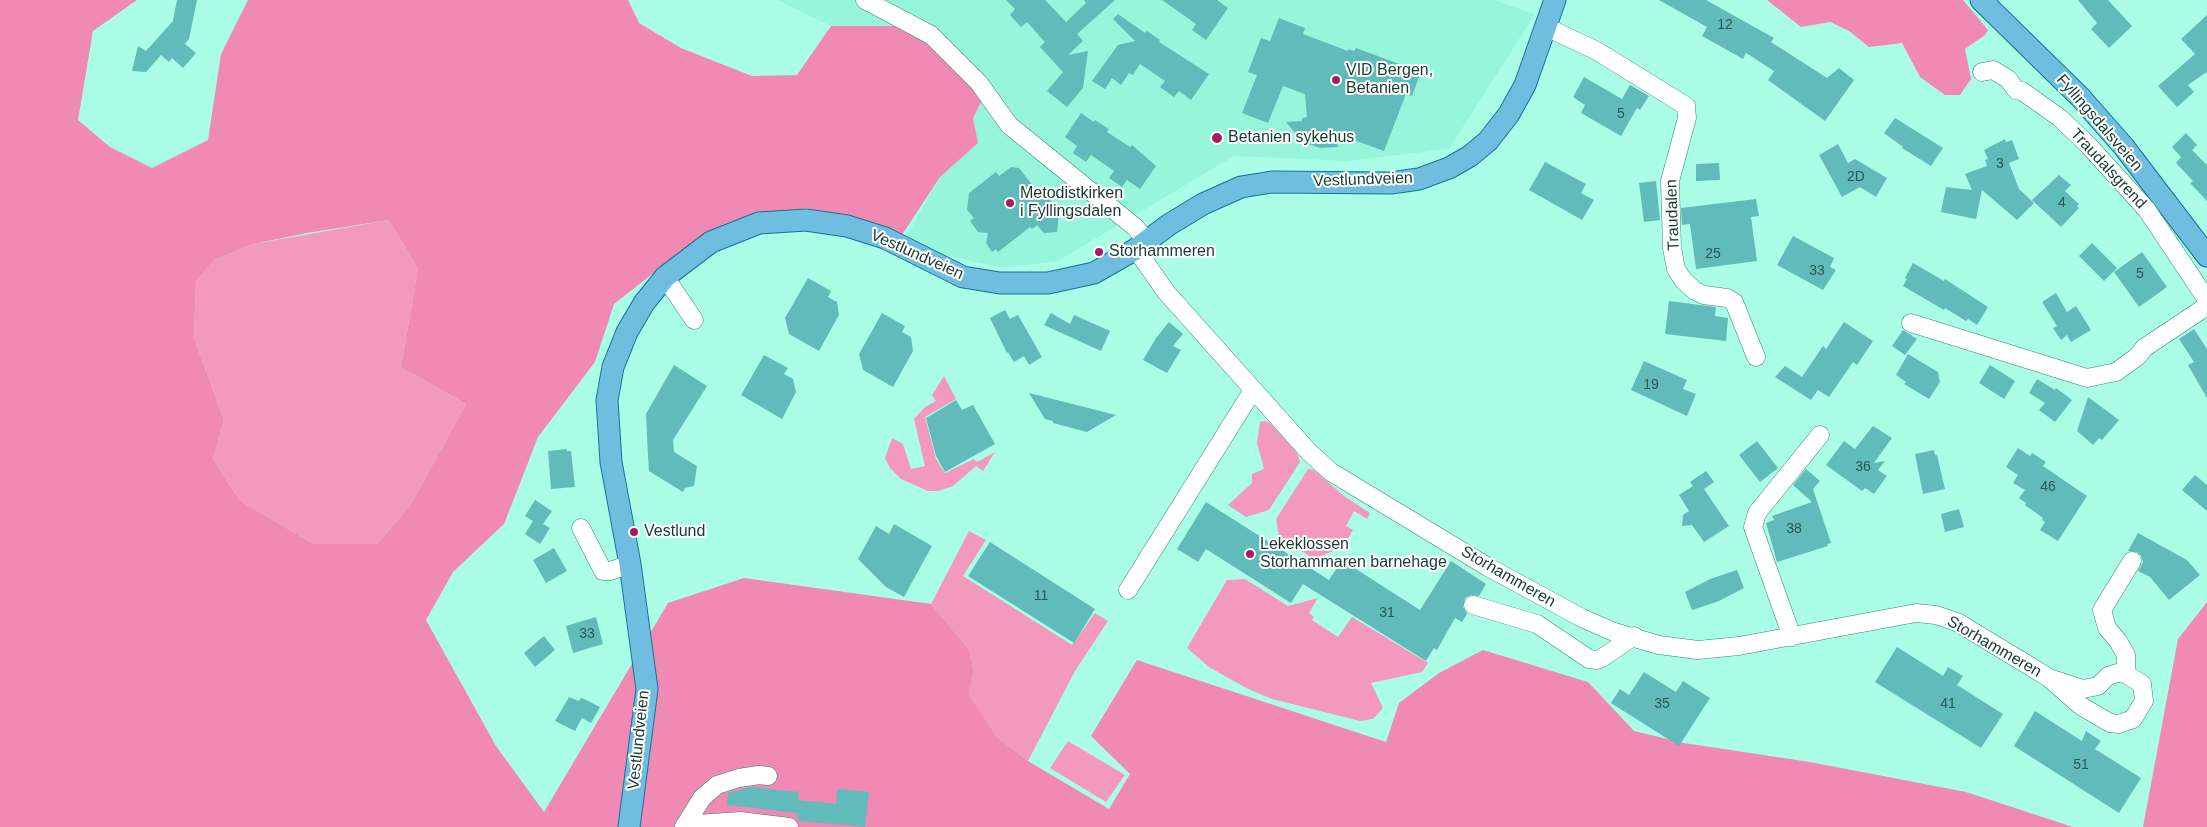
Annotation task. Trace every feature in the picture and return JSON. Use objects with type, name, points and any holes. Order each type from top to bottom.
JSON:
[{"type":"main road","name":"Vestlundveien","points":[[629,827],[646,689],[630,564],[611,462],[607,400],[613,367],[627,332],[644,303],[665,278],[711,242],[759,223],[806,220],[847,226],[885,238],[963,278],[1000,283],[1048,283],[1094,273],[1203,204],[1242,187],[1272,182],[1391,183],[1419,179],[1450,168],[1470,156],[1488,141],[1509,114],[1525,85],[1555,0]]},
{"type":"main road","name":"Fyllingsdalsveien","points":[[1981,0],[2080,97],[2124,148],[2207,256]]},
{"type":"street","points":[[865,0],[931,35],[978,83],[1009,125],[1136,228],[1141,245]]},
{"type":"street","name":"Traudalen","points":[[1546,26],[1597,52],[1686,106],[1687,118],[1670,181],[1672,248],[1676,269],[1684,281],[1695,291],[1704,295],[1727,298],[1734,302],[1739,310],[1756,357]]},
{"type":"street","name":"Traudalsgrend","points":[[1982,72],[1992,70],[2008,79],[2016,90],[2022,90],[2060,118],[2090,146],[2147,210],[2207,300]]},
{"type":"street","name":"Storhammeren","points":[[1141,245],[1166,292],[1228,359],[1253,390],[1309,452],[1331,472],[1488,567],[1550,601],[1614,632],[1672,647],[1698,650],[1739,646],[1830,628],[1916,614],[1936,615],[1957,622],[2049,678],[2081,706],[2103,720],[2119,724],[2133,719],[2144,701],[2142,684],[2126,674],[2118,673],[2108,676],[2098,686],[2083,689],[2049,678]]},
{"type":"street","points":[[665,278],[694,320]]},
{"type":"street","points":[[1911,323],[2087,378],[2096,378],[2116,372],[2138,356],[2144,348],[2207,306]]},
{"type":"street","points":[[1128,590],[1253,390]]},
{"type":"street","points":[[1792,637],[1753,527],[1758,513],[1820,435]]},
{"type":"street","points":[[581,528],[603,571],[630,564]]},
{"type":"street","points":[[2126,674],[2126,655],[2118,641],[2106,628],[2102,610],[2132,561]]},
{"type":"street","name":"Storhammeren","points":[[1473,605],[1537,624],[1589,659],[1597,660],[1602,658],[1634,636]]},
{"type":"street","points":[[685,826],[702,798],[718,785],[739,778],[759,775],[768,776]]},
{"type":"street","points":[[685,826],[740,821],[789,827]]},
{"type":"shaded area","points":[[0,0],[137,0],[93,31],[78,120],[110,147],[152,168],[208,140],[221,54],[248,0],[628,0],[639,23],[681,48],[752,76],[797,75],[831,26],[899,26],[961,65],[988,89],[973,118],[978,143],[940,177],[900,238],[807,208],[741,218],[688,246],[614,304],[595,362],[538,437],[504,524],[453,572],[426,620],[496,746],[544,812],[668,603],[744,578],[931,604],[968,648],[974,670],[968,694],[997,737],[1028,761],[1109,809],[1130,774],[1091,736],[1137,660],[1386,742],[1399,703],[1439,673],[1483,650],[1588,682],[1634,731],[1684,743],[1810,762],[1966,792],[2073,827],[0,827]],"holes":[[[389,220],[418,269],[401,367],[466,404],[410,506],[377,544],[314,544],[240,501],[213,459],[224,420],[194,338],[196,282],[214,260],[253,244]]]},
{"type":"shaded area","name":"Betanien sykehus","points":[[778,0],[1494,0],[1535,14],[1449,149],[1348,161],[1234,156],[1058,261],[1005,268],[946,256],[907,236],[940,177],[978,143],[973,118],[988,89],[899,26],[831,26]]},
{"type":"shaded area","points":[[1767,0],[1963,0],[1988,30],[1985,35],[1965,49],[1971,79],[1960,95],[1945,95],[1920,77],[1902,43],[1869,47],[1849,31],[1830,22],[1801,27]]},
{"type":"shaded area","points":[[389,220],[418,269],[401,367],[466,404],[410,506],[377,544],[314,544],[240,501],[213,459],[224,420],[194,338],[196,282],[214,260],[253,244]]},
{"type":"shaded area","points":[[944,376],[956,399],[925,417],[936,459],[945,473],[974,459],[977,462],[995,452],[983,471],[976,466],[953,486],[938,491],[928,491],[901,479],[890,468],[885,458],[892,438],[903,444],[911,469],[925,466],[914,419],[925,407],[936,401],[932,395]]},
{"type":"shaded area","points":[[1260,422],[1270,423],[1297,453],[1300,462],[1269,510],[1246,517],[1228,505],[1252,483],[1252,474],[1264,469],[1257,443]]},
{"type":"shaded area","points":[[1308,469],[1314,470],[1344,496],[1370,513],[1367,519],[1354,511],[1346,526],[1353,530],[1343,547],[1314,559],[1279,537],[1276,519]]},
{"type":"shaded area","points":[[969,531],[986,540],[963,576],[1072,645],[1095,613],[1108,621],[1075,671],[1028,761],[997,737],[967,694],[974,670],[968,648],[931,604]]},
{"type":"shaded area","points":[[1245,579],[1288,606],[1318,598],[1309,613],[1314,617],[1312,620],[1338,637],[1352,617],[1428,663],[1422,672],[1371,683],[1383,708],[1373,719],[1360,721],[1272,699],[1246,688],[1209,667],[1187,648],[1227,580]]},
{"type":"shaded area","points":[[2207,602],[2207,827],[2143,827],[2178,639]]},
{"type":"shaded area","points":[[1068,741],[1125,775],[1106,802],[1050,768]]},
{"type":"building","points":[[177,0],[197,0],[189,39],[185,44],[196,53],[183,68],[172,58],[169,62],[161,55],[146,72],[132,71],[138,46],[146,51],[173,21]]},
{"type":"building","points":[[1006,0],[1045,0],[1066,22],[1086,3],[1084,0],[1115,0],[1077,34],[1083,41],[1068,55],[1088,51],[1083,88],[1067,107],[1047,91],[1063,72],[1040,47],[1045,42],[1027,22],[1021,27],[1010,15],[1015,9]]},
{"type":"building","points":[[1162,0],[1217,0],[1228,8],[1206,40],[1192,30],[1196,24]]},
{"type":"building","points":[[1659,0],[1706,0],[1774,38],[1771,42],[1827,78],[1839,68],[1854,80],[1825,121],[1768,80],[1774,71],[1746,53],[1743,59],[1702,36],[1707,27]]},
{"type":"building","points":[[2078,0],[2108,0],[2132,26],[2109,48],[2091,29],[2097,23]]},
{"type":"building","points":[[1118,14],[1145,33],[1147,31],[1160,40],[1159,42],[1209,74],[1191,100],[1179,91],[1174,97],[1160,87],[1165,81],[1140,64],[1133,75],[1129,73],[1121,85],[1112,78],[1105,89],[1092,81],[1118,45],[1135,41],[1113,19]]},
{"type":"building","points":[[2207,15],[2207,72],[2188,85],[2194,92],[2177,107],[2158,86],[2195,54],[2181,39]]},
{"type":"building","name":"VID Bergen, Betanien","points":[[1279,18],[1305,28],[1303,34],[1348,51],[1348,49],[1354,51],[1356,48],[1421,72],[1412,96],[1406,94],[1384,151],[1335,133],[1338,147],[1320,148],[1303,142],[1286,122],[1302,121],[1302,118],[1307,117],[1305,94],[1283,86],[1268,123],[1242,113],[1257,75],[1248,72],[1261,38],[1270,41]]},
{"type":"building","points":[[1584,77],[1622,99],[1630,85],[1649,96],[1640,110],[1637,108],[1621,136],[1581,113],[1585,105],[1573,97]]},
{"type":"building","points":[[1081,113],[1109,129],[1107,132],[1130,147],[1132,145],[1156,166],[1140,189],[1127,180],[1122,187],[1109,178],[1114,171],[1091,155],[1086,162],[1073,153],[1077,146],[1065,137]]},
{"type":"building","points":[[1895,118],[1943,148],[1931,166],[1902,148],[1884,133]]},
{"type":"building","points":[[2186,133],[2197,145],[2192,150],[2207,165],[2207,201],[2190,183],[2193,181],[2176,163],[2181,157],[2172,147]]},
{"type":"building","points":[[2005,139],[2006,142],[2012,140],[2019,159],[2009,163],[2019,189],[2034,203],[2017,220],[1982,190],[1976,219],[1941,212],[1946,187],[1972,190],[1965,174],[1987,166],[1985,160],[1988,159],[1984,150]]},
{"type":"building","points":[[1838,144],[1848,163],[1855,159],[1887,178],[1876,197],[1860,187],[1842,197],[1819,155]]},
{"type":"building","points":[[1545,162],[1586,184],[1581,193],[1594,200],[1582,220],[1529,190]]},
{"type":"building","points":[[1719,163],[1720,180],[1696,181],[1696,164]]},
{"type":"building","name":"Metodistkirken i Fyllingsdalen","points":[[1011,167],[1019,168],[1040,195],[1047,196],[1059,212],[1057,232],[1044,233],[1037,225],[1032,229],[1030,227],[998,252],[996,249],[992,252],[986,243],[988,233],[978,232],[970,221],[974,218],[967,210],[969,193],[996,172],[999,176]]},
{"type":"building","points":[[2059,175],[2071,185],[2065,191],[2079,204],[2077,206],[2079,208],[2061,227],[2032,200]]},
{"type":"building","points":[[1656,181],[1660,220],[1644,222],[1639,183]]},
{"type":"building","points":[[1756,199],[1759,216],[1751,217],[1757,261],[1696,269],[1690,224],[1682,225],[1681,208]]},
{"type":"building","points":[[1793,236],[1834,258],[1830,267],[1836,270],[1823,290],[1777,265]]},
{"type":"building","points":[[2092,243],[2117,268],[2104,281],[2079,256]]},
{"type":"building","points":[[2142,252],[2167,287],[2139,307],[2114,272]]},
{"type":"building","points":[[1913,263],[1944,281],[1945,279],[1988,307],[1977,325],[1968,319],[1966,321],[1945,308],[1944,310],[1903,286]]},
{"type":"building","points":[[808,278],[831,291],[828,297],[837,302],[839,315],[819,351],[789,334],[785,318]]},
{"type":"building","points":[[2056,293],[2067,312],[2076,306],[2091,330],[2071,342],[2067,335],[2061,340],[2053,328],[2057,326],[2042,302]]},
{"type":"building","points":[[1669,301],[1716,307],[1715,316],[1728,318],[1726,341],[1665,334]]},
{"type":"building","points":[[1005,310],[1010,319],[1018,315],[1042,357],[1029,365],[1024,356],[1014,362],[1007,353],[990,318]]},
{"type":"building","points":[[882,313],[905,326],[902,332],[911,337],[913,351],[893,387],[863,370],[859,354]]},
{"type":"building","points":[[1051,313],[1070,324],[1074,315],[1110,331],[1101,351],[1044,325]]},
{"type":"building","points":[[1169,322],[1183,334],[1173,346],[1181,350],[1167,373],[1143,360],[1156,338]]},
{"type":"building","points":[[1844,322],[1873,341],[1857,365],[1853,362],[1829,397],[1818,390],[1811,400],[1775,377],[1785,366],[1802,377],[1823,346],[1826,349]]},
{"type":"building","points":[[2194,329],[2207,349],[2207,398],[2188,365],[2194,362],[2179,339]]},
{"type":"building","points":[[1903,330],[1917,339],[1905,355],[1892,346]]},
{"type":"building","points":[[1908,354],[1938,372],[1940,382],[1929,399],[1904,384],[1906,382],[1896,375]]},
{"type":"building","points":[[764,355],[788,368],[784,374],[793,379],[796,392],[782,419],[741,395]]},
{"type":"building","points":[[1644,361],[1687,380],[1683,389],[1696,394],[1687,416],[1631,390]]},
{"type":"building","points":[[674,365],[707,386],[673,440],[674,452],[697,466],[694,486],[685,488],[683,492],[649,471],[646,414]]},
{"type":"building","points":[[1990,365],[2015,381],[2004,399],[1979,383]]},
{"type":"building","points":[[2037,379],[2055,390],[2056,388],[2072,400],[2055,422],[2039,410],[2045,403],[2029,393]]},
{"type":"building","points":[[1029,393],[1116,415],[1087,432],[1045,419]]},
{"type":"building","points":[[2088,397],[2119,420],[2102,440],[2099,438],[2093,445],[2077,431]]},
{"type":"building","points":[[956,400],[962,410],[973,405],[995,444],[945,472],[936,456],[926,418]]},
{"type":"building","points":[[1873,426],[1892,438],[1874,463],[1885,461],[1878,470],[1887,476],[1874,494],[1865,488],[1862,491],[1826,465],[1844,441],[1855,449]]},
{"type":"building","points":[[1757,441],[1778,468],[1760,482],[1739,455]]},
{"type":"building","points":[[2018,448],[2030,456],[2032,453],[2046,462],[2043,466],[2087,496],[2058,541],[2040,530],[2045,522],[2042,520],[2043,518],[2025,505],[2026,503],[2019,498],[2025,490],[2013,483],[2018,475],[2006,467]]},
{"type":"building","points":[[567,449],[567,451],[571,451],[575,487],[551,489],[548,451]]},
{"type":"building","points":[[1934,450],[1935,455],[1937,455],[1945,489],[1923,494],[1915,454]]},
{"type":"building","points":[[1806,469],[1820,481],[1813,489],[1831,543],[1827,544],[1828,546],[1777,562],[1766,523],[1774,520],[1772,516],[1812,502],[1793,485]]},
{"type":"building","points":[[1706,471],[1714,482],[1704,489],[1729,526],[1704,542],[1692,525],[1682,526],[1683,515],[1689,511],[1679,495],[1693,486],[1690,482]]},
{"type":"building","points":[[2195,475],[2207,485],[2207,511],[2182,490]]},
{"type":"building","points":[[535,500],[552,511],[543,524],[550,528],[540,544],[525,534],[533,521],[525,516]]},
{"type":"building","points":[[1206,502],[1329,580],[1342,560],[1420,610],[1451,561],[1486,584],[1479,596],[1471,595],[1465,598],[1463,607],[1467,614],[1462,622],[1455,618],[1437,650],[1434,648],[1426,661],[1303,584],[1291,603],[1206,549],[1198,562],[1177,549]]},
{"type":"building","points":[[1959,509],[1964,527],[1945,532],[1941,514]]},
{"type":"building","points":[[894,524],[932,546],[904,597],[886,587],[858,559],[876,526],[889,534]]},
{"type":"building","points":[[2138,533],[2187,560],[2200,575],[2169,600],[2150,577],[2138,571],[2143,562],[2141,556],[2137,552],[2128,551]]},
{"type":"building","points":[[990,542],[1095,609],[1074,643],[968,576]]},
{"type":"building","points":[[554,548],[567,571],[546,583],[533,560]]},
{"type":"building","points":[[1737,570],[1744,588],[1719,601],[1692,610],[1685,592],[1710,579]]},
{"type":"building","points":[[596,617],[603,644],[573,653],[566,626]]},
{"type":"building","points":[[544,636],[555,650],[535,667],[524,653]]},
{"type":"building","points":[[1897,647],[1943,676],[1948,667],[1963,676],[1957,685],[2003,714],[1981,748],[1875,682]]},
{"type":"building","points":[[1644,672],[1676,692],[1683,681],[1710,698],[1679,746],[1611,703],[1620,689],[1629,695]]},
{"type":"building","points":[[569,697],[579,701],[581,698],[600,707],[591,723],[582,718],[575,731],[555,721]]},
{"type":"building","points":[[2035,711],[2082,741],[2086,731],[2101,741],[2095,749],[2141,778],[2119,813],[2014,746]]},
{"type":"building","points":[[751,787],[799,792],[798,800],[836,804],[837,789],[869,792],[865,827],[799,821],[799,818],[796,818],[797,813],[727,805],[728,793]]},
{"type":"place","name":"VID Bergen, Betanien","points":[[1336,80]]},
{"type":"place","name":"Betanien sykehus","points":[[1217,138]]},
{"type":"place","name":"Metodistkirken i Fyllingsdalen","points":[[1010,203]]},
{"type":"place","name":"Storhammeren","points":[[1099,252]]},
{"type":"place","name":"Vestlund","points":[[634,532]]},
{"type":"place","name":"Lekeklossen Storhammaren barnehage","points":[[1250,554]]}]
